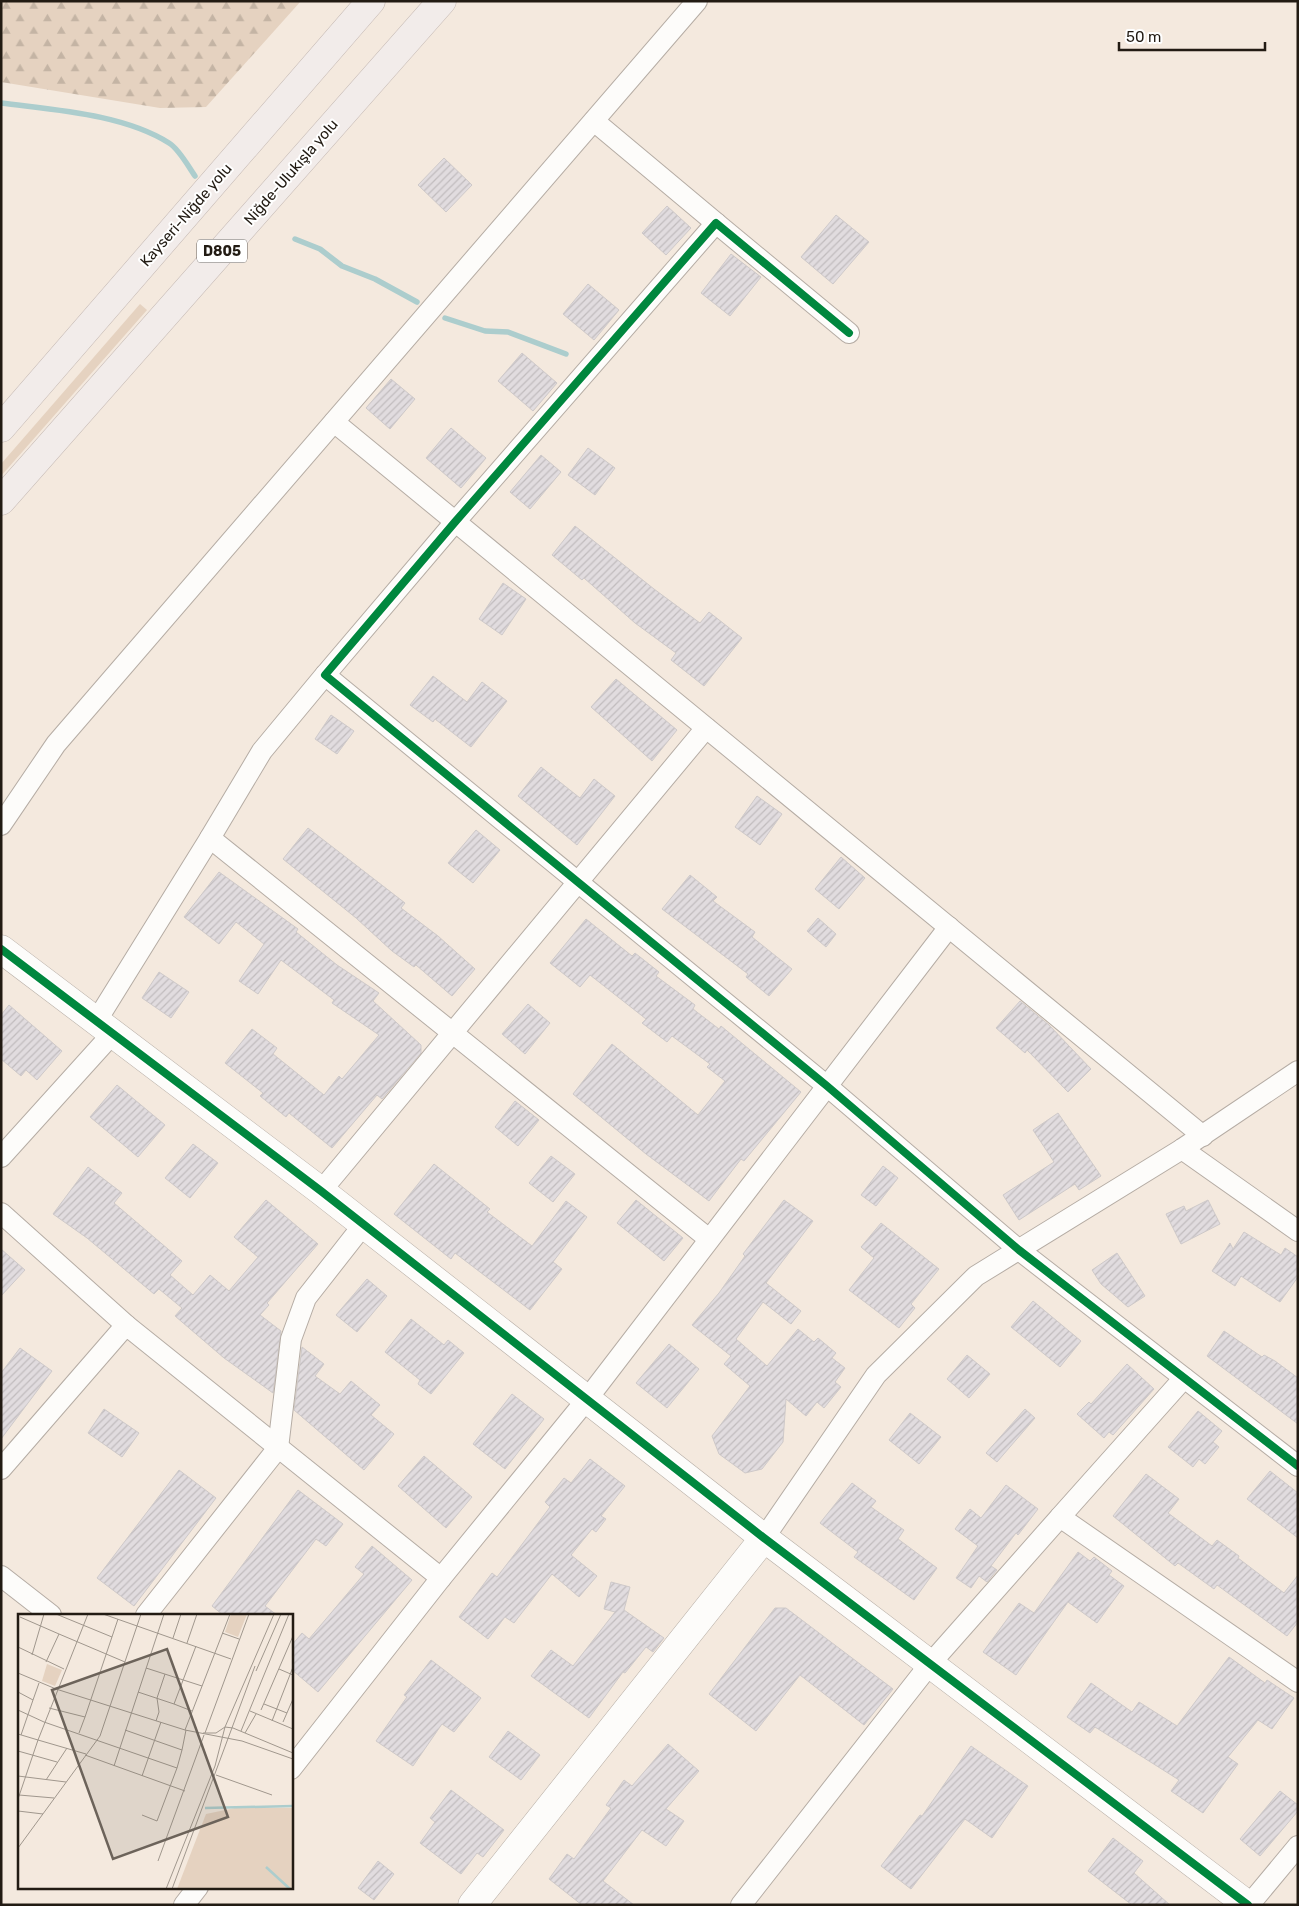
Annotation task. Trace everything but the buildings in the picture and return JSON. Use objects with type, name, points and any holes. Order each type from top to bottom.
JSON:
[{"type":"highway","name":"Kayseri-Niğde yolu","points":[[1,428],[371,1]]},
{"type":"highway","name":"Niğde-Ulukışla yolu","points":[[1,501],[442,1]]},
{"type":"street","points":[[1,825],[56,744],[697,1]]},
{"type":"street","points":[[594,121],[849,333]]},
{"type":"street","points":[[1,1157],[106,1026],[210,838],[262,751],[455,522],[716,223]]},
{"type":"street","points":[[334,422],[1203,1136]]},
{"type":"street","points":[[325,675],[826,1086],[1018,1250],[1298,1466]]},
{"type":"street","points":[[321,1191],[706,728]]},
{"type":"street","points":[[210,838],[709,1239]]},
{"type":"street","points":[[292,1768],[441,1578],[588,1398],[948,927]]},
{"type":"street","points":[[8,955],[106,1026],[588,1398],[764,1538],[1248,1905],[1298,1846]]},
{"type":"street","points":[[472,1905],[764,1538],[876,1375],[976,1276],[1203,1136],[1298,1071]]},
{"type":"street","points":[[1182,1149],[1298,1231]]},
{"type":"street","points":[[1,1213],[126,1325],[441,1578]]},
{"type":"street","points":[[147,1614],[278,1448],[292,1339],[306,1298],[364,1224]]},
{"type":"street","points":[[1,1469],[126,1325]]},
{"type":"street","points":[[741,1905],[930,1664],[1184,1378]]},
{"type":"street","points":[[1060,1517],[1298,1682]]},
{"type":"street","points":[[1,1576],[49,1614]]},
{"type":"street","points":[[184,1905],[197,1888]]},
{"type":"green space","points":[[1,1],[301,1],[206,107],[160,108],[1,82]]},
{"type":"green space","points":[[140,304],[147,310],[1,476],[1,464]]},
{"type":"waterway","points":[[1,103],[110,119],[151,133],[173,146],[180,153],[195,176]]},
{"type":"waterway","points":[[295,239],[320,249],[342,266],[375,279],[417,302]]},
{"type":"waterway","points":[[445,318],[485,331],[508,332],[566,354]]},
{"type":"cycle path","points":[[849,333],[716,223],[455,522],[325,675],[827,1086],[1019,1250],[1298,1466]]},
{"type":"cycle path","points":[[1,949],[321,1191],[764,1538],[1248,1905]]}]
